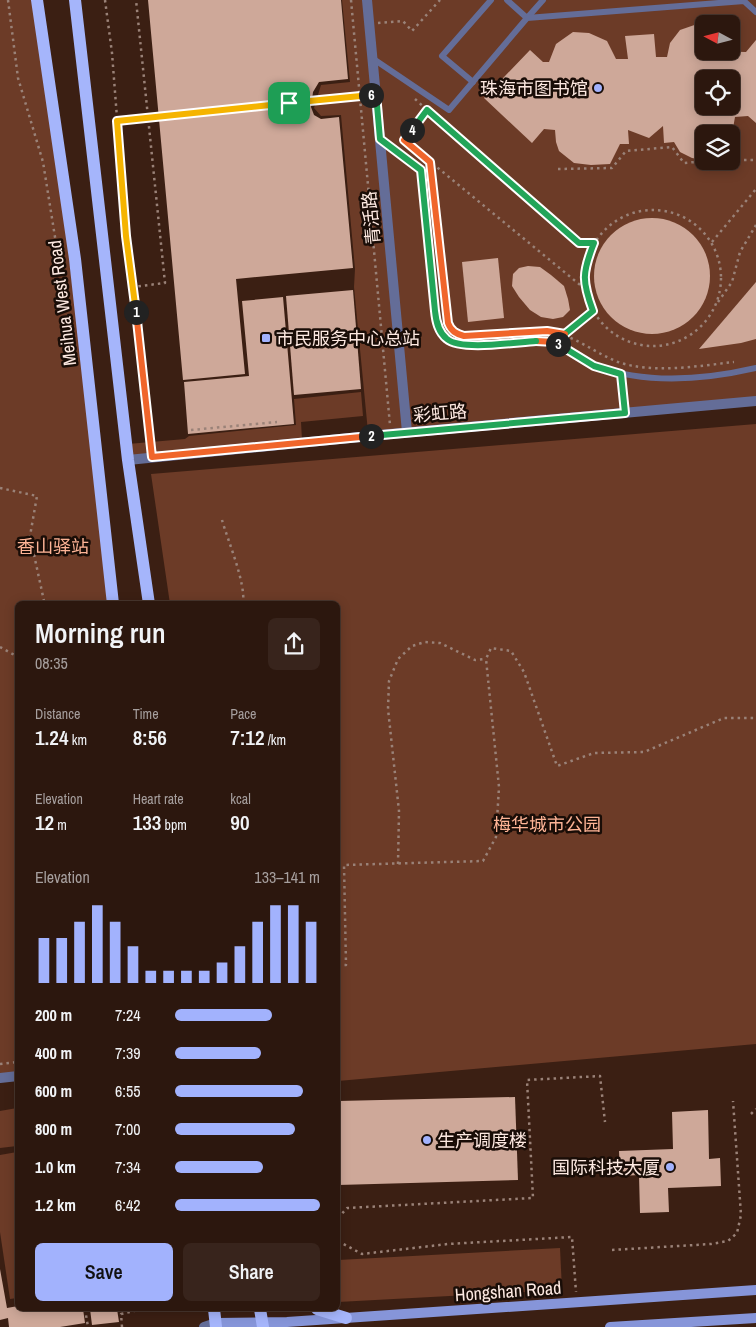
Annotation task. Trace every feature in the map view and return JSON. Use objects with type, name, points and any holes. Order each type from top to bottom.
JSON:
[{"type":"main road","name":"Meihua West Road","points":[[37,0],[75,260],[112,601]]},
{"type":"main road","points":[[75,0],[128,460],[149,601]]},
{"type":"main road","name":"Hongshan Road","points":[[212,1326],[263,1325],[756,1290]]},
{"type":"main road","points":[[212,1326],[214,1311]]},
{"type":"main road","points":[[260,1311],[263,1325]]},
{"type":"main road","points":[[324,1311],[346,1318]]},
{"type":"main road","points":[[610,1327],[756,1318]]},
{"type":"street","name":"青活路","points":[[367,0],[407,432]]},
{"type":"street","name":"彩虹路","points":[[128,460],[407,432],[756,402]]},
{"type":"street","points":[[0,1078],[15,1076]]},
{"type":"lane","points":[[473,82],[442,56],[490,0]]},
{"type":"lane","points":[[507,0],[527,18],[744,0],[756,12]]},
{"type":"lane","points":[[372,58],[449,110],[543,0]]},
{"type":"lane","points":[[380,139],[421,170],[436,324],[448,340],[464,346],[545,340],[555,342],[594,366],[621,374],[666,379],[736,373],[756,368]]},
{"type":"lane","points":[[621,374],[625,413]]},
{"type":"path","points":[[8,0],[18,78],[43,162],[59,262]]},
{"type":"path","points":[[104,0],[112,52],[126,236],[152,457]]},
{"type":"path","points":[[132,287],[165,283],[136,0]]},
{"type":"path","points":[[351,0],[390,434]]},
{"type":"path","points":[[369,24],[403,21],[412,31],[440,0]]},
{"type":"path","points":[[117,121],[376,94]]},
{"type":"path","points":[[585,289],[404,140],[427,110],[579,243],[594,243]]},
{"type":"path","points":[[558,169],[612,168],[626,151],[672,147],[684,163],[695,162]]},
{"type":"path","points":[[740,160],[756,160]]},
{"type":"path","points":[[430,162],[431,171]]},
{"type":"path","points":[[712,242],[756,189]]},
{"type":"path","points":[[716,305],[721,284],[720,262],[712,242],[697,224],[676,212],[653,208],[630,212],[609,224],[594,243],[585,265],[585,289],[593,311],[606,328],[624,340],[645,346],[667,345],[687,337],[704,324],[732,282],[740,252],[756,225]]},
{"type":"path","points":[[442,266],[450,329]]},
{"type":"path","points":[[555,342],[593,311]]},
{"type":"path","points":[[547,331],[565,334],[594,351],[620,362],[649,367],[678,368],[735,362]]},
{"type":"path","points":[[191,430],[277,422]]},
{"type":"path","points":[[0,488],[36,496],[30,536],[44,601]]},
{"type":"path","points":[[222,520],[241,583],[244,601]]},
{"type":"path","points":[[398,864],[399,812],[388,709],[389,681],[398,659],[412,646],[425,642],[440,643],[475,660],[486,659]]},
{"type":"path","points":[[0,647],[15,655]]},
{"type":"path","points":[[340,965],[346,965],[344,865],[483,862],[496,837],[499,787],[486,659],[491,648],[511,651],[524,672],[557,766],[594,753],[644,752],[724,718],[756,718]]},
{"type":"path","points":[[0,1064],[15,1062]]},
{"type":"path","points":[[340,1216],[347,1208],[532,1198],[527,1080],[600,1076],[605,1122]]},
{"type":"path","points":[[612,1250],[710,1244],[728,1241],[736,1233],[740,1226],[741,1215],[733,1101]]},
{"type":"path","points":[[752,1114],[756,1109]]},
{"type":"path","points":[[340,1242],[362,1254],[448,1244],[572,1237],[577,1302]]},
{"type":"path","points":[[85,1311],[88,1327]]},
{"type":"path","points":[[122,1327],[121,1314],[134,1311]]},
{"type":"green space","name":"香山驿站","points":[[0,0],[37,0],[112,601],[15,601],[15,1076],[0,1078]]},
{"type":"green space","points":[[342,0],[364,0],[404,429],[368,432],[354,287],[355,269],[341,115],[321,116],[314,108],[321,85],[350,82]]},
{"type":"green space","points":[[367,0],[756,0],[756,401],[407,432]]},
{"type":"green space","points":[[361,392],[363,416],[301,422],[302,440],[130,457],[128,444],[296,425],[294,399]]},
{"type":"green space","name":"梅华城市公园","points":[[756,424],[756,1044],[340,1081],[340,601],[170,601],[151,474]]},
{"type":"green space","points":[[15,1108],[15,1146],[0,1148],[0,1111]]},
{"type":"green space","points":[[15,1152],[15,1298],[10,1299],[0,1232],[0,1155]]},
{"type":"green space","points":[[560,1248],[562,1290],[340,1302],[340,1260]]},
{"type":"building","points":[[148,0],[341,0],[348,79],[319,82],[313,92],[311,107],[314,115],[321,119],[339,117],[353,268],[236,279],[245,374],[183,380]]},
{"type":"building","name":"珠海市图书馆","points":[[695,25],[695,60],[740,60],[740,52],[746,52],[756,40],[756,123],[748,116],[735,117],[734,125],[695,125],[695,158],[680,152],[674,142],[664,143],[663,126],[649,138],[628,130],[629,144],[620,144],[610,164],[591,165],[574,163],[559,151],[555,130],[544,129],[532,143],[484,98],[530,50],[543,62],[549,62],[556,44],[573,32],[589,33],[607,41],[616,59],[628,59],[625,36],[654,34],[656,57],[667,57],[670,43],[680,30]]},
{"type":"building","points":[[652,218],[674,223],[693,235],[705,254],[710,276],[705,298],[693,317],[674,329],[652,334],[630,329],[611,317],[599,298],[594,276],[599,254],[611,235],[630,223]]},
{"type":"building","points":[[498,258],[504,318],[468,322],[462,262]]},
{"type":"building","points":[[528,266],[540,267],[564,286],[570,310],[563,317],[553,319],[541,317],[530,310],[519,297],[512,286],[513,274],[519,268]]},
{"type":"building","points":[[756,282],[756,339],[699,349]]},
{"type":"building","points":[[353,290],[361,389],[294,395],[286,296]]},
{"type":"building","name":"市民服务中心总站","points":[[283,297],[294,424],[188,434],[184,382],[249,376],[242,301]]},
{"type":"building","name":"生产调度楼","points":[[515,1097],[518,1180],[340,1185],[340,1101]]},
{"type":"building","name":"国际科技大厦","points":[[708,1110],[709,1159],[720,1158],[721,1186],[668,1188],[669,1212],[640,1213],[639,1175],[620,1176],[619,1151],[673,1149],[672,1112]]},
{"type":"building","points":[[0,1269],[7,1308],[15,1307],[15,1311],[83,1311],[85,1323],[60,1327],[9,1327],[8,1318],[0,1320]]},
{"type":"building","points":[[90,1311],[117,1311],[119,1322],[92,1325]]},
{"type":"place","name":"珠海市图书馆","points":[[598,88]]},
{"type":"place","name":"市民服务中心总站","points":[[266,338]]},
{"type":"place","name":"生产调度楼","points":[[427,1140]]},
{"type":"place","name":"国际科技大厦","points":[[670,1167]]},
{"type":"route","points":[[289,103],[117,121],[126,236],[141,350],[152,457],[625,413],[621,374],[594,366],[555,342],[565,334],[593,311],[585,289],[585,265],[594,243],[579,243],[427,110],[404,140],[430,162],[450,329],[464,336],[547,331],[565,334],[555,342],[545,340],[464,346],[456,344],[448,340],[436,324],[421,170],[380,139],[376,94],[289,103]]}]
